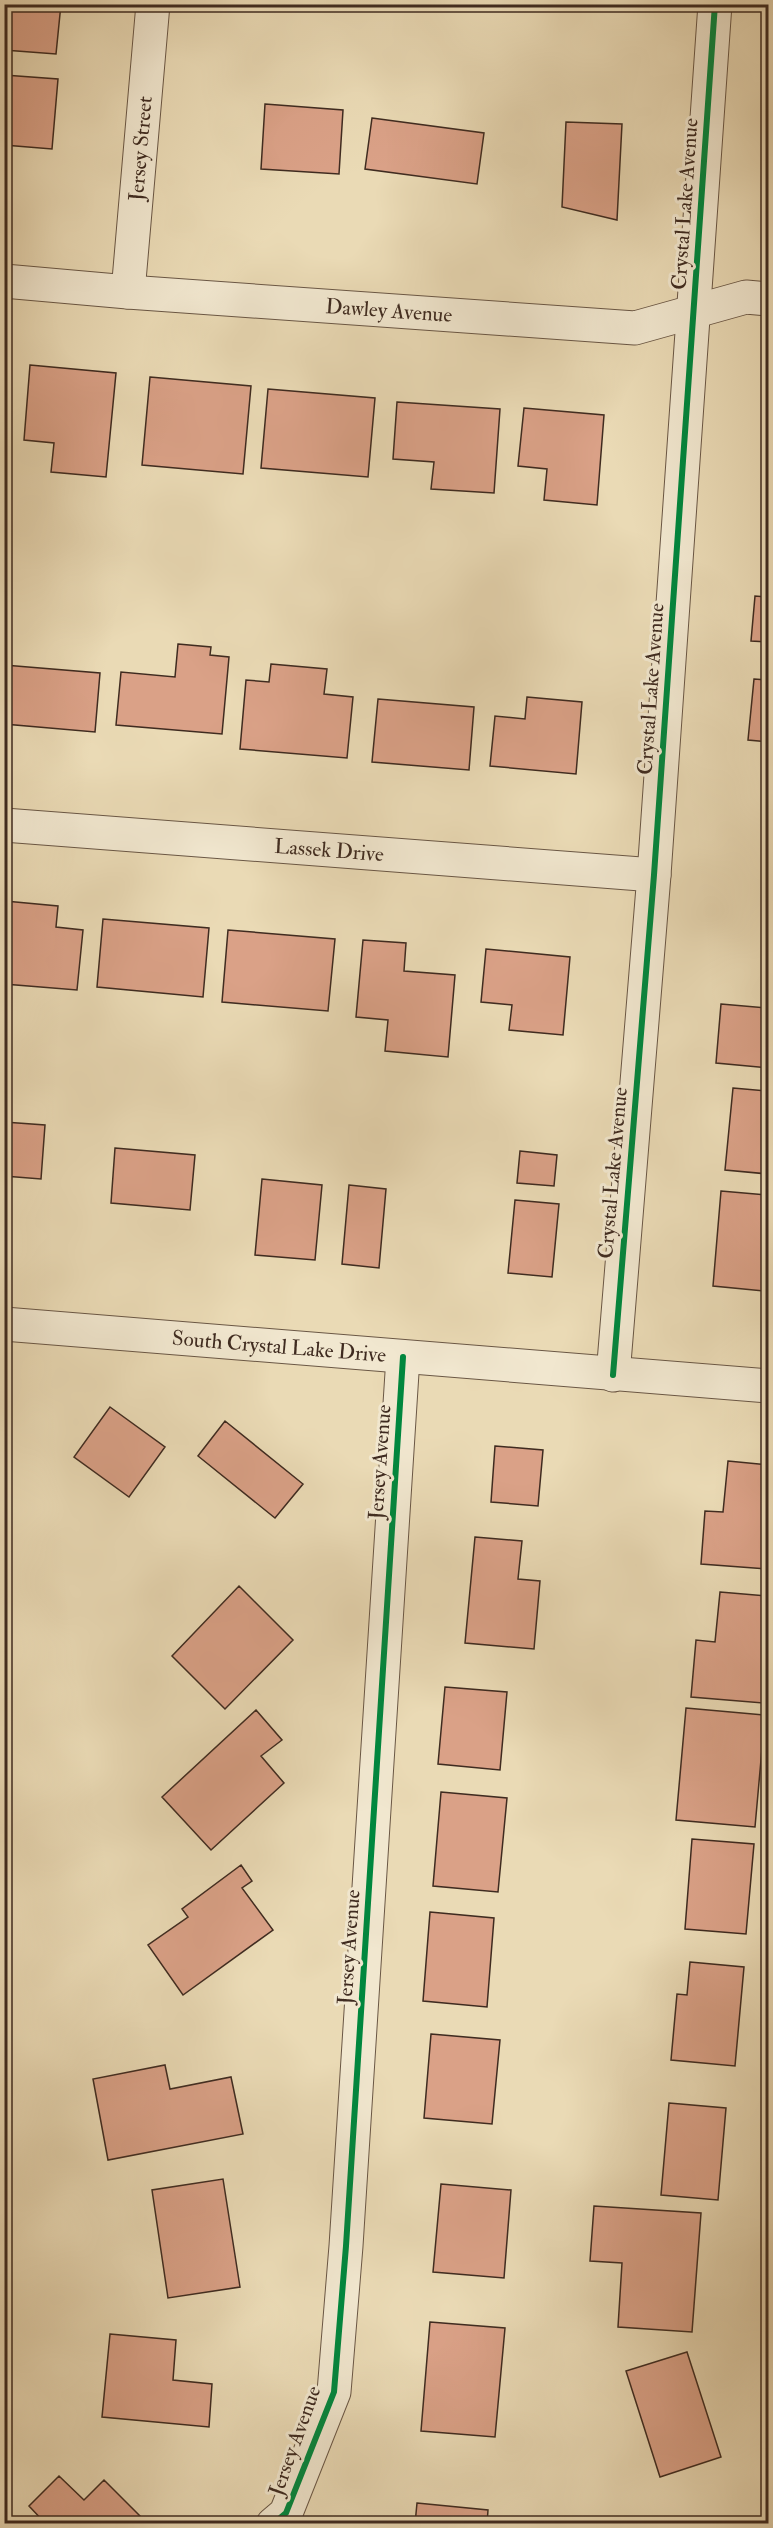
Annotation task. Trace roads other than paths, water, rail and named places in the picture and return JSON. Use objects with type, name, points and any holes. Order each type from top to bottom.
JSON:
[{"type":"street","name":"Jersey Street","points":[[128,292],[153,4]]},
{"type":"street","name":"Crystal Lake Avenue","points":[[613,1375],[654,875],[715,4]]},
{"type":"street","name":"Dawley Avenue","points":[[4,281],[635,328],[746,297],[768,299]]},
{"type":"street","name":"Lassek Drive","points":[[4,825],[654,875]]},
{"type":"street","name":"South Crystal Lake Drive","points":[[4,1324],[768,1386]]},
{"type":"street","name":"Jersey Avenue","points":[[273,2523],[286,2513],[334,2392],[346,2246],[403,1357]]}]
